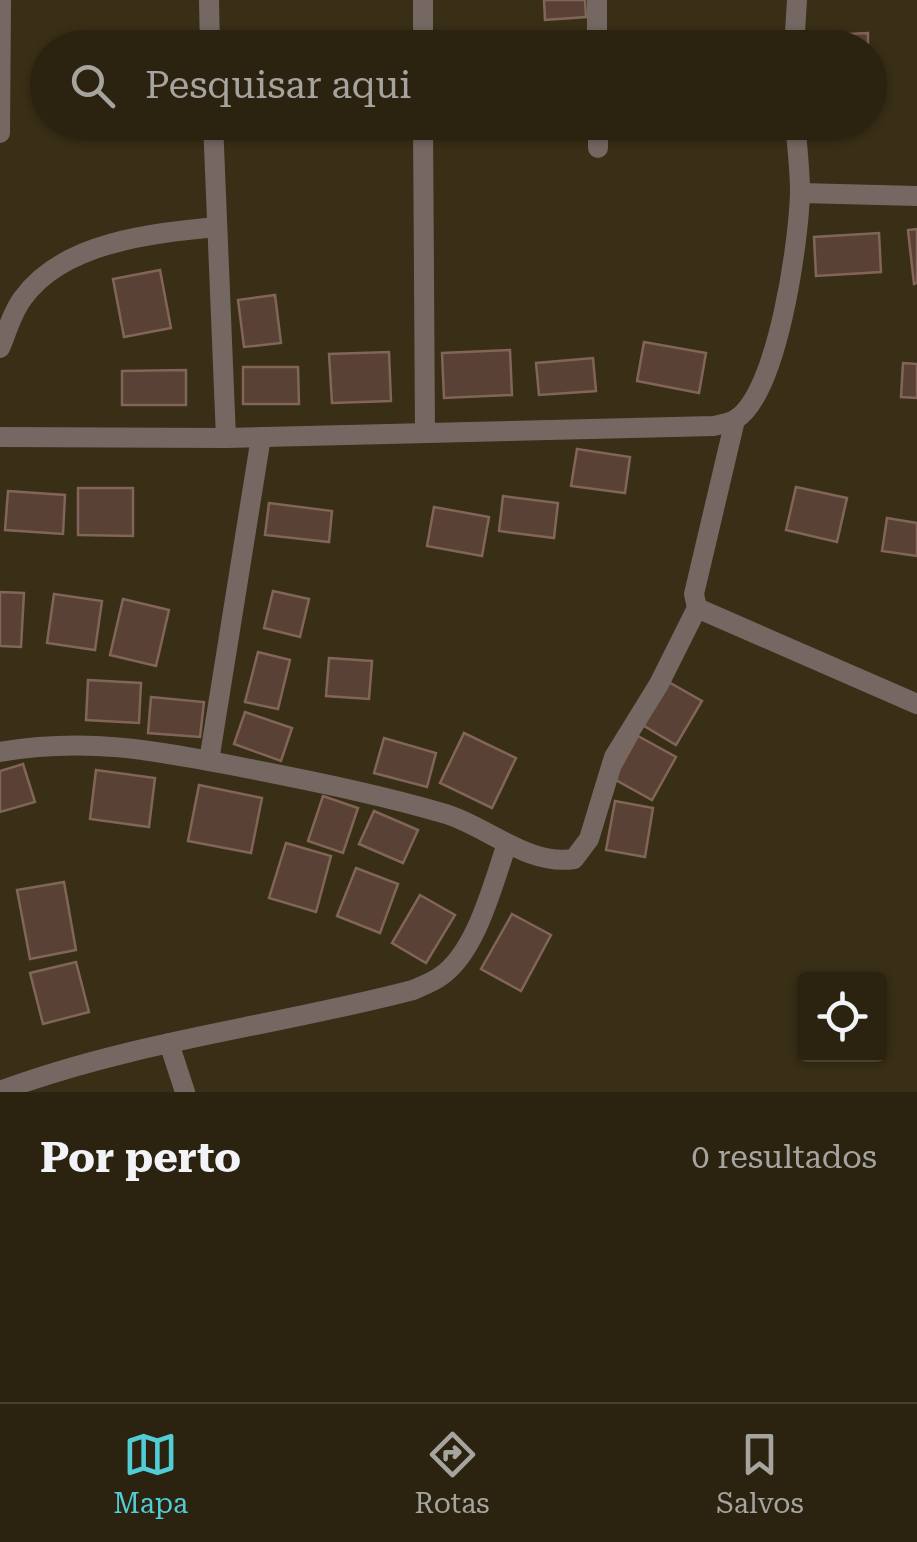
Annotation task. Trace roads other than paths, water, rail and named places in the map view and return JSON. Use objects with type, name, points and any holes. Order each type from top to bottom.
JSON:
[{"type":"street","points":[[0,134],[2,0]]},
{"type":"street","points":[[209,0],[210,30]]},
{"type":"street","points":[[423,0],[423,30]]},
{"type":"street","points":[[597,0],[597,30]]},
{"type":"street","points":[[795,30],[797,0]]},
{"type":"street","points":[[214,140],[226,438]]},
{"type":"street","points":[[423,140],[425,432]]},
{"type":"street","points":[[598,140],[598,148]]},
{"type":"street","points":[[0,437],[226,438],[714,426],[735,420],[748,408],[758,390],[786,305],[800,193],[796,140]]},
{"type":"street","points":[[800,193],[917,196]]},
{"type":"street","points":[[0,348],[20,301],[36,282],[59,265],[94,250],[179,230],[216,227]]},
{"type":"street","points":[[0,752],[66,744],[113,745],[209,761],[449,815],[508,844],[562,860],[581,854],[614,757],[659,684],[696,608],[694,594],[735,420]]},
{"type":"street","points":[[209,761],[262,436]]},
{"type":"street","points":[[696,608],[917,704]]},
{"type":"street","points":[[0,1090],[82,1064],[169,1043],[365,1003],[413,990],[442,976],[458,960],[476,930],[508,844]]},
{"type":"street","points":[[169,1043],[185,1092]]}]
